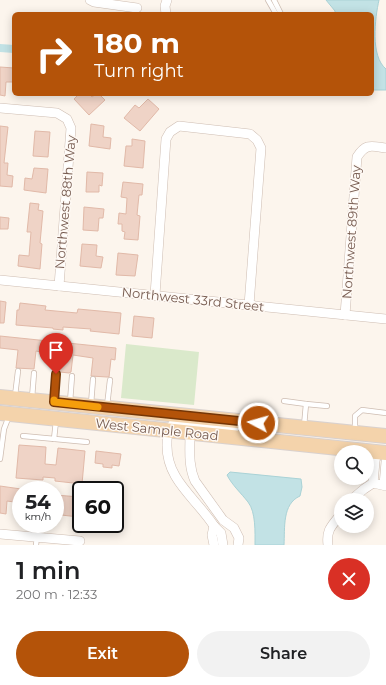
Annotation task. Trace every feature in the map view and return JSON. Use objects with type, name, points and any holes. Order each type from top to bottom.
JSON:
[{"type":"main road","name":"West Sample Road","points":[[0,397],[386,436]]},
{"type":"main road","name":"West Sample Road","points":[[4,414],[326,446],[348,442],[383,450]]},
{"type":"street","points":[[90,0],[94,2],[136,8]]},
{"type":"street","points":[[166,12],[165,6],[167,0]]},
{"type":"street","name":"Northwest 88th Way","points":[[0,108],[57,113],[66,119],[71,128],[59,286]]},
{"type":"street","points":[[155,295],[166,139],[170,132],[179,126],[250,134],[257,140],[261,148],[249,306]]},
{"type":"street","name":"Northwest 89th Way","points":[[345,315],[357,157],[362,149],[368,146],[386,148]]},
{"type":"street","name":"Northwest 33rd Street","points":[[0,280],[386,319]]},
{"type":"street","points":[[223,545],[221,533],[176,478],[172,471],[168,456],[168,430],[173,424],[183,422],[234,428],[242,422]]},
{"type":"street","points":[[190,432],[189,459],[194,481],[223,520],[234,528],[239,538],[238,545]]},
{"type":"street","points":[[374,480],[383,450]]},
{"type":"street","points":[[374,483],[385,486],[386,462]]},
{"type":"street","points":[[359,493],[369,485]]},
{"type":"street","points":[[214,545],[212,535],[214,526],[223,520]]},
{"type":"street","points":[[328,545],[327,535],[334,523]]},
{"type":"street","points":[[0,534],[36,541],[80,541]]},
{"type":"lane","points":[[268,0],[275,12]]},
{"type":"lane","points":[[274,0],[280,12]]},
{"type":"lane","points":[[15,398],[18,371]]},
{"type":"lane","points":[[32,400],[34,372]]},
{"type":"lane","points":[[54,402],[56,374]]},
{"type":"lane","points":[[70,404],[72,376]]},
{"type":"lane","points":[[91,406],[93,379]]},
{"type":"lane","points":[[107,407],[110,380]]},
{"type":"lane","points":[[284,401],[327,406]]},
{"type":"lane","points":[[304,428],[306,404]]},
{"type":"lane","points":[[355,433],[356,416],[362,410],[386,413]]},
{"type":"lane","points":[[0,459],[4,429],[4,414]]},
{"type":"lane","points":[[54,439],[57,419]]},
{"type":"lane","points":[[23,436],[87,442]]},
{"type":"green space","points":[[126,344],[199,352],[194,405],[121,398]]},
{"type":"water","points":[[326,0],[379,0],[375,36],[378,55],[381,63],[386,69],[386,90],[374,90],[374,12],[335,11]]},
{"type":"water","points":[[230,472],[301,479],[302,487],[300,496],[294,500],[287,511],[284,545],[255,545],[254,523],[251,506],[229,479],[227,475]]},
{"type":"building","points":[[0,67],[12,68],[12,82],[6,82],[5,96],[0,95]]},
{"type":"building","points":[[77,96],[101,96],[105,100],[89,115],[74,99]]},
{"type":"building","points":[[148,99],[159,109],[140,131],[124,118],[135,105],[139,108]]},
{"type":"building","points":[[91,124],[104,126],[103,137],[111,138],[110,149],[89,146]]},
{"type":"building","points":[[0,126],[8,127],[4,163],[8,163],[7,175],[13,176],[12,187],[0,186]]},
{"type":"building","points":[[35,131],[50,132],[48,157],[33,156]]},
{"type":"building","points":[[132,139],[145,141],[143,168],[124,166],[126,146],[132,146]]},
{"type":"building","points":[[34,168],[48,169],[46,193],[24,190],[25,178],[32,179]]},
{"type":"building","points":[[87,172],[103,173],[102,186],[99,185],[99,192],[86,192]]},
{"type":"building","points":[[123,182],[143,184],[142,195],[139,195],[137,215],[140,216],[138,240],[124,239],[125,232],[122,231],[122,224],[118,224],[119,213],[126,214],[127,198],[121,197]]},
{"type":"building","points":[[30,203],[39,204],[38,210],[43,211],[40,243],[42,244],[40,269],[18,266],[19,255],[29,256],[31,232],[27,232]]},
{"type":"building","points":[[84,207],[104,209],[103,218],[99,218],[98,231],[83,230]]},
{"type":"building","points":[[0,217],[9,218],[8,229],[0,229]]},
{"type":"building","points":[[82,244],[97,245],[96,256],[103,257],[101,268],[80,266]]},
{"type":"building","points":[[118,253],[138,255],[135,276],[116,275]]},
{"type":"building","points":[[0,301],[6,302],[4,323],[0,323]]},
{"type":"building","points":[[20,303],[46,306],[45,310],[77,313],[78,309],[121,313],[119,334],[90,331],[91,329],[63,327],[63,330],[16,325],[17,310],[19,310]]},
{"type":"building","points":[[134,316],[154,318],[152,338],[132,336]]},
{"type":"building","points":[[0,336],[116,348],[115,360],[111,359],[109,377],[91,376],[93,358],[73,355],[71,372],[60,372],[58,370],[54,372],[56,354],[36,351],[34,369],[16,368],[18,350],[0,348]]},
{"type":"building","points":[[19,445],[46,447],[45,464],[56,465],[58,448],[85,451],[82,481],[72,481],[72,483],[55,481],[55,478],[43,477],[43,480],[16,478]]},
{"type":"building","points":[[96,451],[121,454],[119,466],[112,465],[112,468],[103,467],[103,464],[95,463]]},
{"type":"building","points":[[0,486],[12,488],[12,502],[7,501],[6,514],[0,513]]},
{"type":"building","points":[[64,496],[72,496],[72,516],[64,515]]},
{"type":"waterway","points":[[0,48],[12,49]]},
{"type":"slow traffic","points":[[54,400],[54,402],[98,407]]},
{"type":"route","points":[[56,374],[54,402],[258,423]]}]
